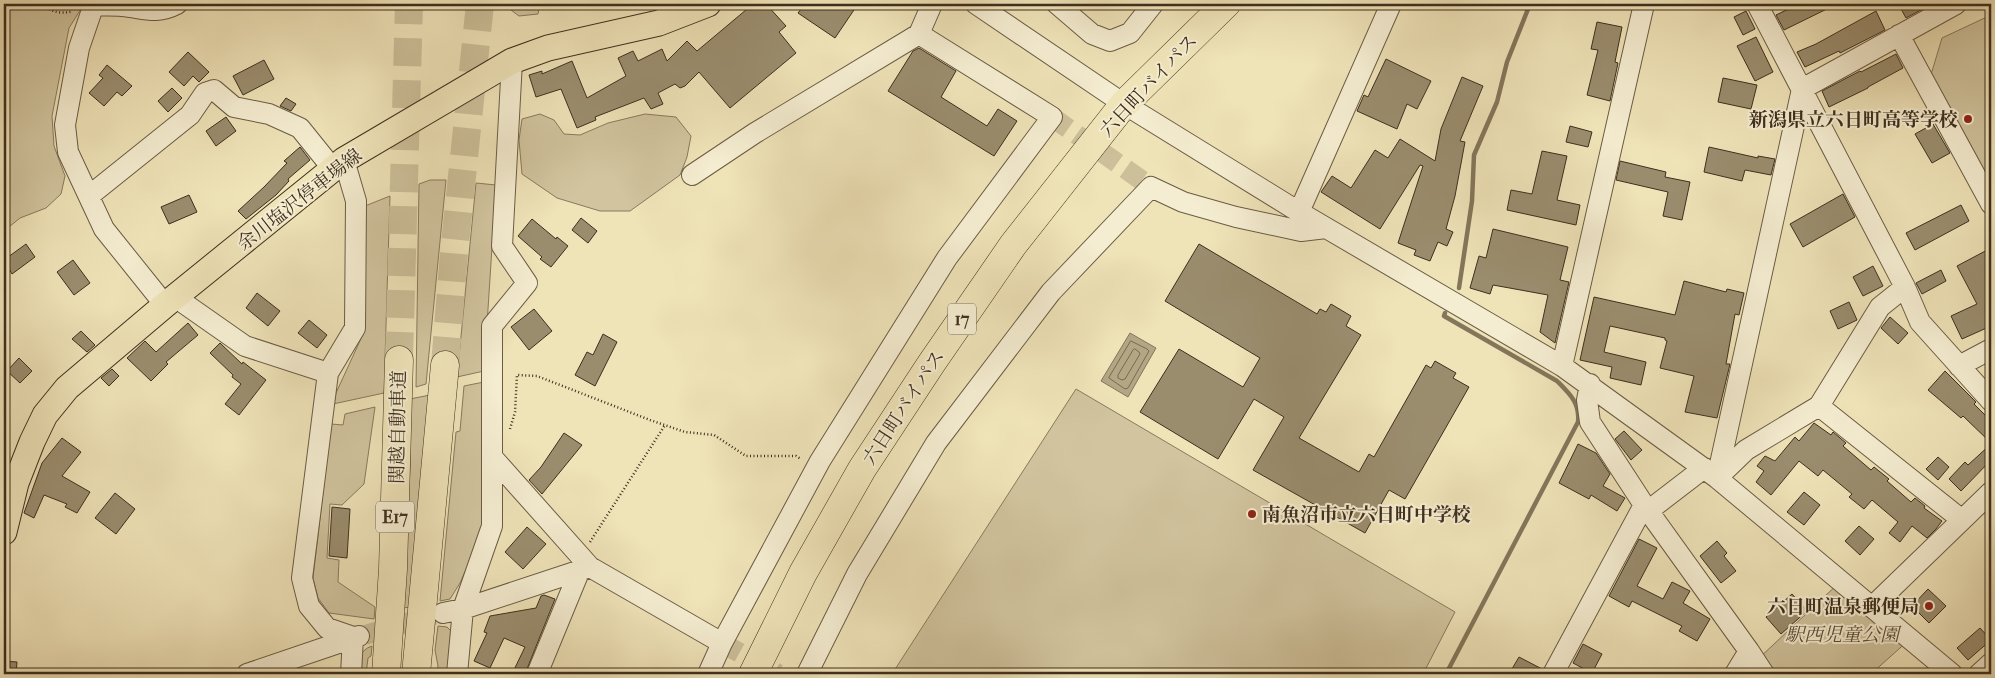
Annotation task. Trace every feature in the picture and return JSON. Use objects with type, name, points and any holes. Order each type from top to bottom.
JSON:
[{"type":"highway","name":"六日町バイパス","points":[[753,674],[803,573],[862,470],[931,364],[1013,245],[1124,104],[1226,4]]},
{"type":"highway","name":"関越自動車道","points":[[386,674],[393,569],[399,360]]},
{"type":"highway","name":"関越自動車道","points":[[416,674],[445,366]]},
{"type":"main road","name":"余川塩沢停車場線","points":[[4,532],[10,478],[32,442],[45,415],[67,388],[170,301],[339,165],[512,61],[548,48],[659,23],[708,4]]},
{"type":"street","points":[[177,4],[167,9],[151,11],[123,6],[94,4],[78,48],[65,125],[68,152],[104,229],[170,301],[244,346],[328,373]]},
{"type":"street","points":[[692,175],[755,133],[918,34],[932,4]]},
{"type":"street","points":[[976,4],[1124,104],[1299,212],[1590,384],[1710,473],[1952,674]]},
{"type":"street","points":[[1057,4],[1092,34],[1110,41],[1130,33],[1153,4]]},
{"type":"street","points":[[1299,212],[1392,4]]},
{"type":"street","points":[[1562,366],[1644,4]]},
{"type":"street","points":[[1757,4],[1905,287],[1920,322],[1991,401]]},
{"type":"street","points":[[1710,473],[1802,89],[1956,4]]},
{"type":"street","points":[[708,674],[722,643],[820,462],[948,258],[1052,117],[918,34]]},
{"type":"street","points":[[1899,35],[1991,204]]},
{"type":"street","points":[[457,674],[462,609],[492,526],[492,326],[526,283],[502,246],[512,61]]},
{"type":"street","points":[[89,196],[190,115],[205,93],[214,90],[234,107],[269,114],[300,128],[339,165],[356,201],[356,328],[328,373],[302,578],[310,606],[327,628],[359,636]]},
{"type":"street","points":[[807,674],[857,574],[936,444],[1051,292],[1151,187],[1184,202],[1236,216],[1301,231],[1326,228]]},
{"type":"street","points":[[1553,674],[1646,508],[1710,473],[1819,406],[1880,307],[1905,287]]},
{"type":"street","points":[[1959,366],[1991,349]]},
{"type":"street","points":[[1590,384],[1587,400],[1590,422],[1646,508],[1764,674]]},
{"type":"street","points":[[1819,406],[1962,520]]},
{"type":"street","points":[[493,458],[583,565],[722,643]]},
{"type":"street","points":[[1872,607],[1991,492]]},
{"type":"street","points":[[443,613],[462,609],[583,565]]},
{"type":"street","points":[[537,674],[583,565]]},
{"type":"street","points":[[247,674],[359,636]]},
{"type":"street","points":[[351,674],[359,636]]},
{"type":"street","points":[[1735,674],[1749,651]]},
{"type":"street","points":[[1979,674],[1991,663]]},
{"type":"path","points":[[40,4],[50,10],[64,14],[94,4]]},
{"type":"path","points":[[509,435],[514,412],[517,375],[537,376],[613,407],[685,432],[714,435],[746,456],[796,456],[804,461],[820,462]]},
{"type":"path","points":[[583,565],[665,425]]},
{"type":"green space","points":[[4,4],[84,4],[69,28],[52,116],[54,146],[65,176],[61,194],[46,208],[20,218],[4,231]]},
{"type":"green space","points":[[503,4],[540,4],[538,14],[519,16]]},
{"type":"green space","name":"新潟県立六日町高等学校","points":[[1991,15],[1991,184],[1930,78],[1942,38]]},
{"type":"green space","points":[[540,114],[554,120],[564,134],[580,135],[608,123],[645,114],[676,117],[691,136],[687,157],[680,175],[630,211],[600,211],[557,198],[522,174],[519,140],[522,119]]},
{"type":"green space","points":[[430,180],[446,180],[426,384],[416,387],[419,184]]},
{"type":"green space","points":[[476,183],[496,185],[484,371],[457,377]]},
{"type":"green space","points":[[390,196],[385,358],[389,358],[384,393],[333,404],[336,393],[364,332],[365,206]]},
{"type":"green space","points":[[484,382],[486,524],[460,583],[450,599],[440,601],[456,432],[460,431],[464,386]]},
{"type":"green space","points":[[1076,389],[1455,612],[1423,674],[892,674]]},
{"type":"green space","points":[[430,395],[410,607],[403,608],[410,467],[410,399]]},
{"type":"green space","points":[[375,407],[364,484],[342,505],[330,504],[327,558],[339,560],[338,582],[375,607],[374,619],[329,613],[318,598],[313,578],[331,424],[343,425],[345,414]]},
{"type":"green space","name":"駅西児童公園","points":[[1841,581],[1910,639],[1871,674],[1764,674],[1756,661]]},
{"type":"green space","points":[[438,626],[447,627],[451,631],[449,674],[437,674],[438,666],[435,650]]},
{"type":"green space","points":[[372,646],[366,674],[356,674],[362,653]]},
{"type":"water","points":[[1130,333],[1156,348],[1128,397],[1101,381]]},
{"type":"building","points":[[753,4],[766,4],[786,26],[779,32],[796,53],[730,108],[699,72],[685,86],[680,88],[675,84],[658,93],[663,104],[651,109],[644,98],[595,117],[596,120],[577,128],[561,89],[536,97],[529,75],[542,71],[542,74],[572,61],[587,98],[626,76],[618,58],[633,51],[638,61],[662,49],[667,61],[687,41],[697,51]]},
{"type":"building","points":[[805,4],[858,4],[835,38],[798,13]]},
{"type":"building","points":[[1799,4],[1837,4],[1784,30],[1776,15]]},
{"type":"building","points":[[1907,4],[1932,4],[1906,18],[1900,7]]},
{"type":"building","points":[[1746,11],[1755,29],[1743,35],[1734,17]]},
{"type":"building","points":[[1876,11],[1885,30],[1840,53],[1839,51],[1805,67],[1797,52],[1816,44]]},
{"type":"building","points":[[1597,22],[1622,27],[1615,62],[1618,63],[1610,101],[1587,95],[1598,50],[1591,49]]},
{"type":"building","points":[[1756,37],[1773,72],[1755,81],[1737,46]]},
{"type":"building","points":[[919,48],[956,71],[941,97],[987,126],[998,109],[1017,121],[994,156],[888,91],[913,51]]},
{"type":"building","points":[[188,52],[209,72],[199,82],[193,76],[184,86],[169,72]]},
{"type":"building","points":[[1896,54],[1903,68],[1829,107],[1822,91]]},
{"type":"building","points":[[1386,59],[1431,81],[1417,109],[1407,104],[1397,129],[1357,111],[1364,95],[1368,97]]},
{"type":"building","points":[[264,60],[274,79],[243,95],[233,76]]},
{"type":"building","points":[[107,65],[132,86],[122,96],[117,92],[104,106],[89,93],[103,78],[99,75]]},
{"type":"building","points":[[1462,77],[1483,86],[1460,141],[1465,142],[1455,196],[1446,229],[1453,232],[1447,246],[1438,242],[1430,261],[1414,255],[1416,250],[1398,243],[1423,166],[1420,165],[1380,229],[1321,192],[1332,176],[1351,188],[1375,150],[1388,158],[1400,139],[1435,161],[1441,129]]},
{"type":"building","points":[[1723,78],[1757,85],[1751,109],[1718,102]]},
{"type":"building","points":[[172,88],[182,98],[168,112],[158,101]]},
{"type":"building","points":[[286,98],[296,104],[291,111],[280,106]]},
{"type":"building","points":[[226,117],[236,131],[216,146],[206,131]]},
{"type":"building","points":[[1933,124],[1950,153],[1932,163],[1915,134]]},
{"type":"building","points":[[1570,126],[1592,132],[1588,147],[1566,142]]},
{"type":"building","points":[[300,147],[310,160],[288,179],[289,181],[276,195],[246,219],[238,211],[264,187],[287,163],[284,161]]},
{"type":"building","points":[[1709,147],[1758,158],[1758,156],[1775,159],[1771,175],[1745,170],[1742,181],[1704,172]]},
{"type":"building","points":[[1542,151],[1567,156],[1557,200],[1580,205],[1576,225],[1507,210],[1511,190],[1532,194]]},
{"type":"building","points":[[1620,161],[1666,172],[1665,177],[1690,182],[1682,220],[1663,216],[1668,192],[1616,180]]},
{"type":"building","points":[[1843,194],[1855,217],[1803,247],[1790,224]]},
{"type":"building","points":[[189,195],[197,212],[169,224],[161,207]]},
{"type":"building","points":[[1961,205],[1969,221],[1915,250],[1906,233]]},
{"type":"building","points":[[581,218],[597,231],[588,243],[572,230]]},
{"type":"building","points":[[532,219],[556,239],[557,237],[568,246],[551,267],[540,259],[542,257],[518,236]]},
{"type":"building","points":[[1493,229],[1568,247],[1560,280],[1569,282],[1555,343],[1540,332],[1548,295],[1493,285],[1490,294],[1470,288],[1479,256],[1486,258]]},
{"type":"building","points":[[26,244],[35,257],[12,274],[4,260]]},
{"type":"building","points":[[1199,244],[1317,314],[1320,309],[1326,312],[1331,304],[1351,316],[1346,326],[1361,335],[1299,438],[1359,472],[1369,454],[1374,457],[1426,365],[1431,368],[1435,361],[1456,373],[1453,378],[1469,387],[1405,499],[1389,490],[1365,533],[1253,470],[1284,417],[1254,399],[1218,459],[1140,412],[1179,349],[1243,387],[1260,358],[1165,301]]},
{"type":"building","points":[[1991,248],[1991,326],[1962,339],[1951,316],[1977,304],[1957,266]]},
{"type":"building","points":[[73,260],[90,283],[74,295],[57,272]]},
{"type":"building","points":[[1873,266],[1883,286],[1863,296],[1853,277]]},
{"type":"building","points":[[1941,270],[1946,281],[1922,294],[1916,283]]},
{"type":"building","points":[[1684,281],[1726,292],[1727,289],[1744,293],[1739,315],[1735,314],[1726,364],[1730,364],[1717,418],[1685,412],[1694,376],[1660,368],[1667,341],[1665,338],[1610,326],[1604,352],[1646,362],[1641,385],[1610,378],[1612,367],[1580,360],[1594,297],[1675,315]]},
{"type":"building","points":[[257,293],[280,311],[268,326],[246,308]]},
{"type":"building","points":[[1849,302],[1857,320],[1838,329],[1830,311]]},
{"type":"building","points":[[534,309],[552,331],[529,350],[511,327]]},
{"type":"building","points":[[1890,317],[1908,333],[1898,344],[1881,328]]},
{"type":"building","points":[[309,320],[327,335],[317,348],[298,333]]},
{"type":"building","points":[[188,323],[198,335],[166,362],[168,364],[151,381],[127,358],[145,341],[156,352]]},
{"type":"building","points":[[81,331],[95,345],[87,352],[72,339]]},
{"type":"building","points":[[603,334],[617,342],[595,386],[575,375],[587,352],[593,355]]},
{"type":"building","points":[[220,343],[242,364],[243,362],[266,380],[239,415],[225,404],[241,384],[210,353]]},
{"type":"building","points":[[19,358],[32,371],[20,383],[7,371]]},
{"type":"building","points":[[112,369],[119,376],[109,386],[101,378]]},
{"type":"building","points":[[1945,371],[1976,402],[1974,404],[1991,421],[1991,443],[1963,416],[1961,418],[1928,390]]},
{"type":"building","points":[[1814,423],[1831,435],[1833,432],[1846,443],[1843,446],[1871,470],[1874,467],[1889,479],[1887,481],[1911,502],[1915,498],[1925,506],[1924,508],[1942,521],[1936,529],[1927,538],[1912,526],[1900,542],[1889,533],[1898,522],[1872,500],[1864,509],[1849,497],[1852,494],[1823,470],[1818,476],[1799,461],[1771,495],[1756,482],[1764,471],[1757,466],[1765,456],[1775,461],[1795,437],[1799,441]]},
{"type":"building","points":[[1624,431],[1642,450],[1631,460],[1615,439]]},
{"type":"building","points":[[564,433],[582,445],[542,494],[529,480],[541,467]]},
{"type":"building","points":[[62,438],[81,452],[62,476],[90,492],[77,513],[65,507],[67,504],[44,495],[34,518],[24,513],[42,463]]},
{"type":"building","points":[[1578,444],[1596,453],[1610,474],[1603,486],[1625,498],[1617,511],[1591,495],[1589,499],[1559,483]]},
{"type":"building","points":[[1991,444],[1991,460],[1961,491],[1949,479],[1965,462],[1968,465]]},
{"type":"building","points":[[1938,457],[1949,467],[1938,480],[1926,469]]},
{"type":"building","points":[[1804,492],[1820,505],[1804,525],[1787,512]]},
{"type":"building","points":[[115,493],[135,509],[116,534],[95,518]]},
{"type":"building","points":[[332,507],[350,509],[347,558],[329,556]]},
{"type":"building","points":[[1859,526],[1874,539],[1860,555],[1845,541]]},
{"type":"building","points":[[527,527],[546,544],[523,569],[505,552]]},
{"type":"building","points":[[1639,539],[1657,548],[1637,586],[1663,599],[1672,582],[1690,591],[1683,603],[1710,619],[1697,641],[1679,631],[1682,626],[1632,601],[1629,607],[1609,596]]},
{"type":"building","points":[[1717,541],[1727,553],[1724,556],[1736,571],[1721,583],[1700,556]]},
{"type":"building","points":[[1928,589],[1946,606],[1929,623],[1912,606]]},
{"type":"building","points":[[1792,594],[1807,611],[1781,634],[1766,617]]},
{"type":"building","points":[[544,595],[555,599],[525,674],[512,674],[525,647],[504,638],[490,668],[474,661],[487,633],[484,632],[490,616],[536,608],[541,596]]},
{"type":"building","points":[[1980,628],[1991,640],[1968,660],[1957,648]]},
{"type":"building","points":[[1583,644],[1602,654],[1592,673],[1573,663]]},
{"type":"building","points":[[1519,657],[1542,669],[1541,674],[1509,674]]},
{"type":"building","points":[[4,661],[17,662],[16,674],[4,674]]},
{"type":"waterway","points":[[1459,288],[1472,201],[1474,155],[1497,102],[1507,62],[1530,4]]},
{"type":"waterway","points":[[1445,313],[1444,316],[1557,381],[1573,399],[1578,415],[1578,422],[1446,674]]},
{"type":"tunnel","points":[[399,360],[409,4]]},
{"type":"tunnel","points":[[445,365],[454,253],[480,4]]},
{"type":"tunnel","points":[[1052,117],[1151,187]]},
{"type":"tunnel","points":[[365,635],[434,615]]},
{"type":"tunnel","points":[[722,643],[778,674]]},
{"type":"place","name":"新潟県立六日町高等学校","points":[[1968,119]]},
{"type":"place","name":"南魚沼市立六日町中学校","points":[[1252,514]]},
{"type":"place","name":"六日町温泉郵便局","points":[[1929,606]]}]
